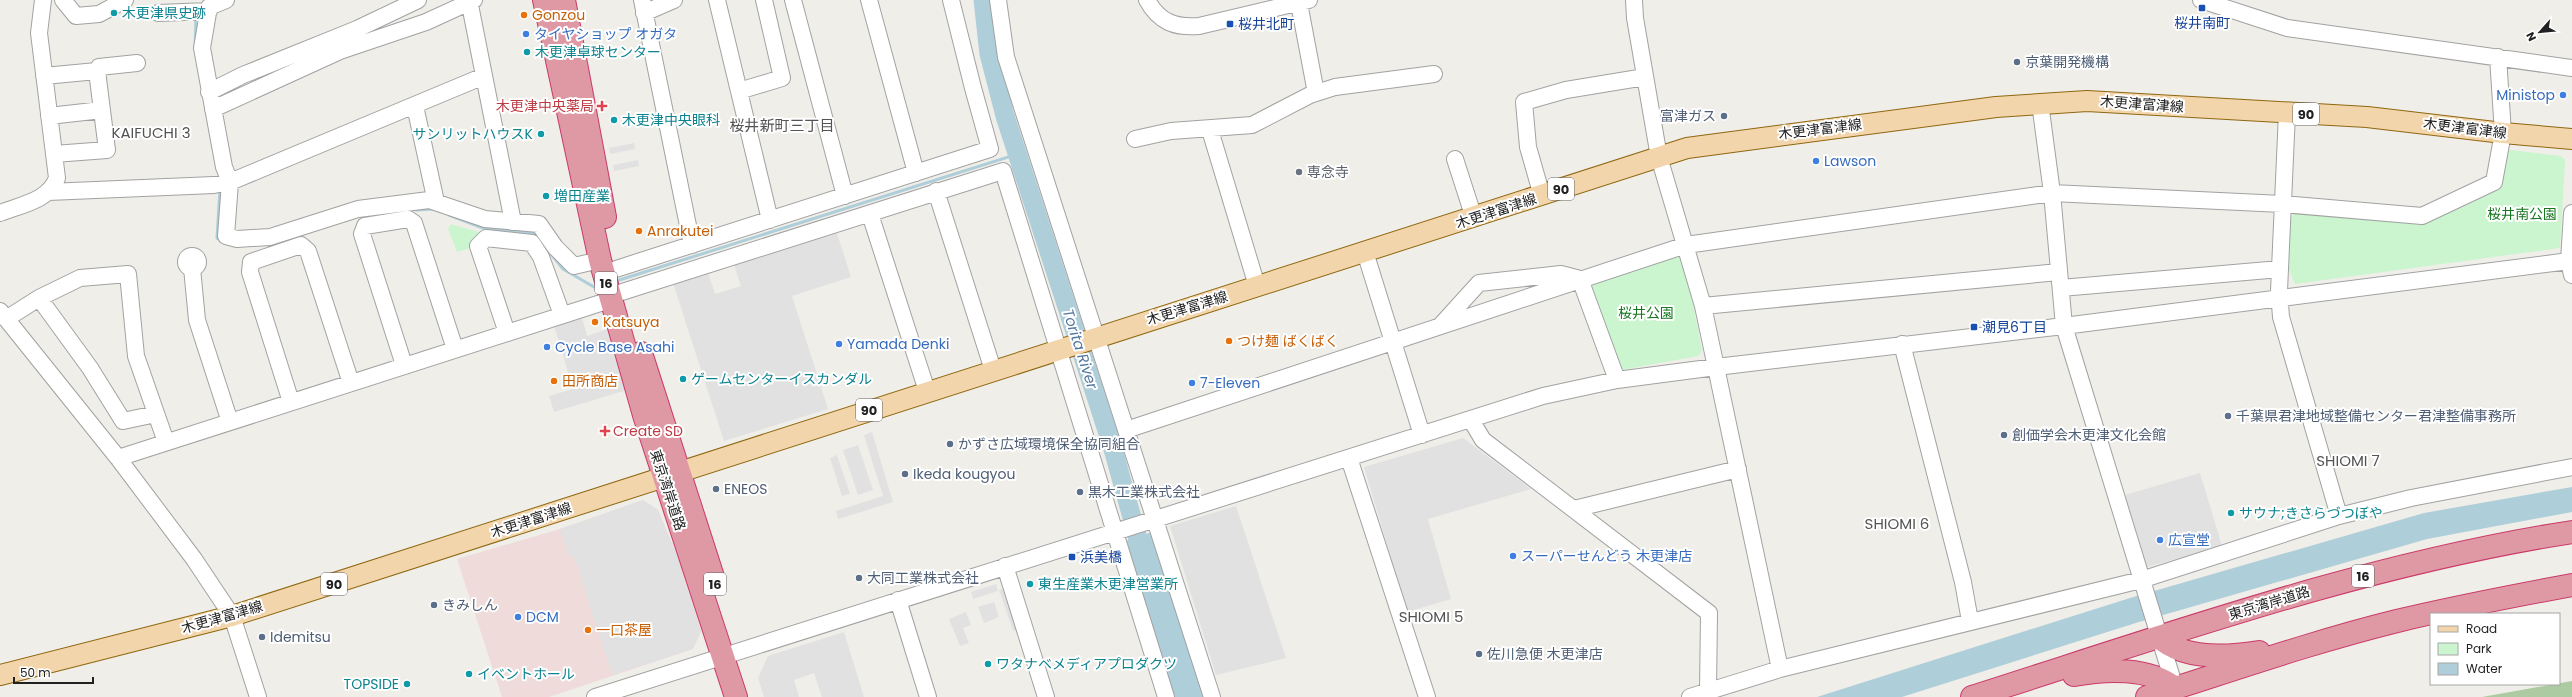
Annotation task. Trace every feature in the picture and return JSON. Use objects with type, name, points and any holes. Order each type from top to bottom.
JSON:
[{"type":"highway","name":"東京湾岸道路","points":[[544,0],[616,296],[671,474],[730,653],[751,697]]},
{"type":"highway","name":"東京湾岸道路","points":[[564,0],[608,265]]},
{"type":"highway","name":"東京湾岸道路","points":[[1973,697],[2311,590],[2383,571],[2501,544],[2572,532]]},
{"type":"highway","points":[[2435,613],[2480,602],[2572,585]]},
{"type":"highway","points":[[2159,637],[2167,645],[2184,651],[2235,655],[2358,632],[2430,614]]},
{"type":"highway","points":[[2147,697],[2177,693],[2358,632]]},
{"type":"highway","name":"東京湾岸道路","points":[[730,653],[736,697]]},
{"type":"highway","points":[[1973,697],[2076,674],[2105,671],[2153,676],[2164,679],[2177,693]]},
{"type":"main road","name":"木更津富津線","points":[[1096,337],[1474,218],[1687,148],[1716,142],[1982,108],[2087,101],[2367,117],[2503,133],[2572,139]]},
{"type":"main road","name":"90","points":[[1058,349],[1096,337]]},
{"type":"main road","name":"木更津富津線","points":[[0,675],[232,616],[1058,349]]},
{"type":"street","points":[[0,213],[48,192],[53,188],[57,178],[48,116],[39,33],[43,0]]},
{"type":"street","points":[[63,0],[76,16],[99,14],[125,0]]},
{"type":"street","points":[[226,0],[209,8],[202,48],[224,167],[230,182],[226,236],[237,240],[270,237],[358,209],[429,200],[485,219],[539,224],[555,246],[574,266],[608,265],[692,244],[990,149]]},
{"type":"street","points":[[209,92],[243,75],[357,29],[418,0]]},
{"type":"street","points":[[674,0],[643,6],[692,244]]},
{"type":"street","points":[[716,0],[770,220]]},
{"type":"street","points":[[739,91],[782,78],[764,0]]},
{"type":"street","points":[[793,0],[845,196]]},
{"type":"street","points":[[869,0],[916,173]]},
{"type":"street","points":[[951,0],[972,88],[998,172]]},
{"type":"street","points":[[998,0],[1006,57],[1212,697]]},
{"type":"street","points":[[1147,0],[1158,17],[1183,27],[1199,26],[1304,2],[1316,93]]},
{"type":"street","points":[[1634,0],[1645,77],[1659,157],[1703,306],[1780,669]]},
{"type":"street","points":[[2201,0],[2287,28],[2572,68]]},
{"type":"street","points":[[213,109],[340,51],[426,22],[470,1],[513,222]]},
{"type":"street","points":[[158,13],[209,11]]},
{"type":"street","points":[[1126,430],[1439,328],[1580,279],[1686,245],[2052,193],[2282,204],[2422,216],[2494,182],[2503,133],[2498,57]]},
{"type":"street","points":[[54,154],[107,150],[97,72],[99,67],[111,64],[137,63]]},
{"type":"street","points":[[44,76],[97,72]]},
{"type":"street","points":[[1135,139],[1171,131],[1210,130],[1252,125],[1316,93],[1335,88],[1434,74]]},
{"type":"street","points":[[48,192],[214,185],[230,182],[484,76]]},
{"type":"street","points":[[1542,196],[1528,147],[1524,102],[1566,90],[1645,77]]},
{"type":"street","points":[[2040,103],[2052,193],[2064,326],[2177,693]]},
{"type":"street","points":[[415,106],[436,202]]},
{"type":"street","points":[[48,116],[102,110]]},
{"type":"street","points":[[2287,113],[2279,298],[2281,317],[2339,516]]},
{"type":"street","points":[[1210,130],[1257,286]]},
{"type":"street","points":[[1455,159],[1474,218]]},
{"type":"street","points":[[118,458],[507,333],[936,191],[1003,171],[1166,697]]},
{"type":"street","points":[[936,191],[993,370]]},
{"type":"street","points":[[602,696],[730,653],[1543,396],[1617,380],[1716,367],[2064,326],[2279,298],[2570,268],[2572,213]]},
{"type":"street","points":[[870,214],[926,391]]},
{"type":"street","points":[[404,365],[362,234],[365,226],[408,219],[414,223],[455,349]]},
{"type":"street","points":[[507,333],[478,246],[486,238],[532,243],[541,258],[562,315]]},
{"type":"street","points":[[291,402],[250,272],[251,262],[301,245],[308,251],[351,383]]},
{"type":"street","points":[[1365,252],[1422,435]]},
{"type":"street","points":[[192,268],[197,320],[230,422]]},
{"type":"street","points":[[2061,288],[2280,269]]},
{"type":"street","points":[[1703,306],[2059,272]]},
{"type":"street","points":[[166,442],[136,356],[128,274],[80,278],[3,315],[118,458],[194,559],[232,616],[258,697]]},
{"type":"street","points":[[1439,328],[1479,283],[1561,274],[1580,279]]},
{"type":"street","points":[[1580,279],[1617,380]]},
{"type":"street","points":[[39,298],[90,368],[123,421],[156,414]]},
{"type":"street","points":[[1902,344],[1963,582],[1970,621]]},
{"type":"street","points":[[1471,420],[1483,440],[1574,508],[1709,613],[1708,691]]},
{"type":"street","points":[[1349,458],[1427,697]]},
{"type":"street","points":[[1690,697],[1780,669],[2141,580],[2339,516],[2412,498],[2572,467]]},
{"type":"street","points":[[1574,508],[1738,469]]},
{"type":"street","points":[[1005,566],[1046,697]]},
{"type":"street","points":[[898,600],[928,697]]},
{"type":"shaded area","points":[[634,143],[635,149],[610,154],[609,148]]},
{"type":"shaded area","points":[[638,160],[639,166],[614,171],[613,165]]},
{"type":"shaded area","points":[[836,230],[851,277],[792,296],[828,409],[724,441],[672,280],[707,269],[715,294],[741,286],[733,262]]},
{"type":"shaded area","points":[[582,317],[587,336],[608,329],[627,390],[554,412],[549,396],[573,389],[554,325]]},
{"type":"shaded area","points":[[872,432],[893,502],[838,519],[836,511],[883,496],[864,435]]},
{"type":"shaded area","points":[[1463,438],[1531,489],[1428,519],[1451,599],[1407,612],[1364,467]]},
{"type":"shaded area","points":[[858,445],[873,490],[858,495],[843,450]]},
{"type":"shaded area","points":[[837,455],[850,494],[842,496],[830,458]]},
{"type":"shaded area","points":[[2200,473],[2222,546],[2147,567],[2125,495]]},
{"type":"shaded area","points":[[643,500],[658,510],[677,555],[701,631],[693,649],[549,697],[502,697],[457,559],[560,529]]},
{"type":"shaded area","points":[[643,500],[658,510],[677,555],[701,631],[693,649],[612,675],[575,559],[568,555],[560,529]]},
{"type":"shaded area","points":[[1236,506],[1286,658],[1216,675],[1170,526]]},
{"type":"shaded area","points":[[996,584],[998,591],[973,599],[971,592]]},
{"type":"shaded area","points":[[1007,588],[1021,629],[1013,631],[999,590]]},
{"type":"shaded area","points":[[994,602],[999,617],[984,623],[978,607]]},
{"type":"shaded area","points":[[966,612],[971,625],[963,628],[969,643],[960,646],[949,619]]},
{"type":"shaded area","points":[[844,632],[864,697],[822,697],[814,673],[794,680],[799,697],[764,697],[758,678],[768,656]]},
{"type":"green space","name":"桜井南公園","points":[[2503,149],[2561,156],[2565,160],[2560,248],[2295,284],[2288,268],[2291,217],[2297,211],[2422,219],[2496,183]]},
{"type":"green space","points":[[451,224],[482,233],[474,247],[457,252],[448,229]]},
{"type":"green space","name":"桜井公園","points":[[1680,252],[1687,271],[1702,351],[1698,356],[1616,371],[1584,284]]},
{"type":"green space","points":[[2572,681],[2572,697],[2482,697],[2550,685],[2560,685],[2560,683]]},
{"type":"water","points":[[2572,487],[2572,512],[2427,539],[2139,622],[1902,697],[1817,697],[2130,598],[2424,513]]},
{"type":"water","points":[[1152,532],[1204,697],[1175,697],[1125,541]]},
{"type":"waterway","name":"Torita River","points":[[983,0],[989,54],[1005,116],[1113,449],[1144,561]]},
{"type":"waterway","points":[[195,50],[196,16]]},
{"type":"waterway","points":[[613,282],[1018,154]]},
{"type":"waterway","points":[[220,189],[217,238],[222,240]]},
{"type":"waterway","points":[[416,210],[433,209]]},
{"type":"waterway","points":[[449,215],[483,228],[535,233],[541,241]]},
{"type":"waterway","points":[[552,255],[563,269],[594,287],[598,286]]},
{"type":"place","name":"桜井南町","points":[[2202,8]]},
{"type":"place","name":"木更津県史跡","points":[[114,13]]},
{"type":"place","name":"Gonzou","points":[[524,15]]},
{"type":"place","name":"桜井北町","points":[[1230,24]]},
{"type":"place","name":"タイヤショップ オガタ","points":[[526,34]]},
{"type":"place","name":"木更津卓球センター","points":[[527,52]]},
{"type":"place","name":"京葉開発機構","points":[[2017,62]]},
{"type":"place","name":"Ministop","points":[[2563,95]]},
{"type":"place","name":"木更津中央薬局","points":[[602,106]]},
{"type":"place","name":"富津ガス","points":[[1724,116]]},
{"type":"place","name":"木更津中央眼科","points":[[614,120]]},
{"type":"place","name":"サンリットハウスK","points":[[541,134]]},
{"type":"place","name":"Lawson","points":[[1816,161]]},
{"type":"place","name":"専念寺","points":[[1299,172]]},
{"type":"place","name":"増田産業","points":[[546,196]]},
{"type":"place","name":"Anrakutei","points":[[639,231]]},
{"type":"place","name":"Katsuya","points":[[595,322]]},
{"type":"place","name":"潮見6丁目","points":[[1974,327]]},
{"type":"place","name":"つけ麺 ばくばく","points":[[1229,341]]},
{"type":"place","name":"Yamada Denki","points":[[839,344]]},
{"type":"place","name":"Cycle Base Asahi","points":[[547,347]]},
{"type":"place","name":"ゲームセンターイスカンダル","points":[[683,379]]},
{"type":"place","name":"田所商店","points":[[554,381]]},
{"type":"place","name":"7-Eleven","points":[[1192,383]]},
{"type":"place","name":"千葉県君津地域整備センター君津整備事務所","points":[[2228,416]]},
{"type":"place","name":"Create SD","points":[[605,431]]},
{"type":"place","name":"創価学会木更津文化会館","points":[[2004,435]]},
{"type":"place","name":"かずさ広域環境保全協同組合","points":[[950,444]]},
{"type":"place","name":"Ikeda kougyou","points":[[905,474]]},
{"type":"place","name":"ENEOS","points":[[716,489]]},
{"type":"place","name":"黒木工業株式会社","points":[[1080,492]]},
{"type":"place","name":"サウナ;きさらづつぼや","points":[[2231,513]]},
{"type":"place","name":"広宣堂","points":[[2160,540]]},
{"type":"place","name":"スーパーせんどう 木更津店","points":[[1513,556]]},
{"type":"place","name":"浜美橋","points":[[1072,557]]},
{"type":"place","name":"大同工業株式会社","points":[[859,578]]},
{"type":"place","name":"東生産業木更津営業所","points":[[1030,584]]},
{"type":"place","name":"きみしん","points":[[434,605]]},
{"type":"place","name":"DCM","points":[[518,617]]},
{"type":"place","name":"一口茶屋","points":[[588,630]]},
{"type":"place","name":"Idemitsu","points":[[262,637]]},
{"type":"place","name":"佐川急便 木更津店","points":[[1479,654]]},
{"type":"place","name":"ワタナベメディアプロダクツ","points":[[988,664]]},
{"type":"place","name":"イベントホール","points":[[469,674]]},
{"type":"place","name":"TOPSIDE","points":[[407,684]]},
{"type":"district","name":"桜井新町三丁目","points":[[782,126]]},
{"type":"district","name":"KAIFUCHI 3","points":[[151,133]]},
{"type":"district","name":"SHIOMI 7","points":[[2348,461]]},
{"type":"district","name":"SHIOMI 6","points":[[1897,524]]},
{"type":"district","name":"SHIOMI 5","points":[[1431,617]]}]
